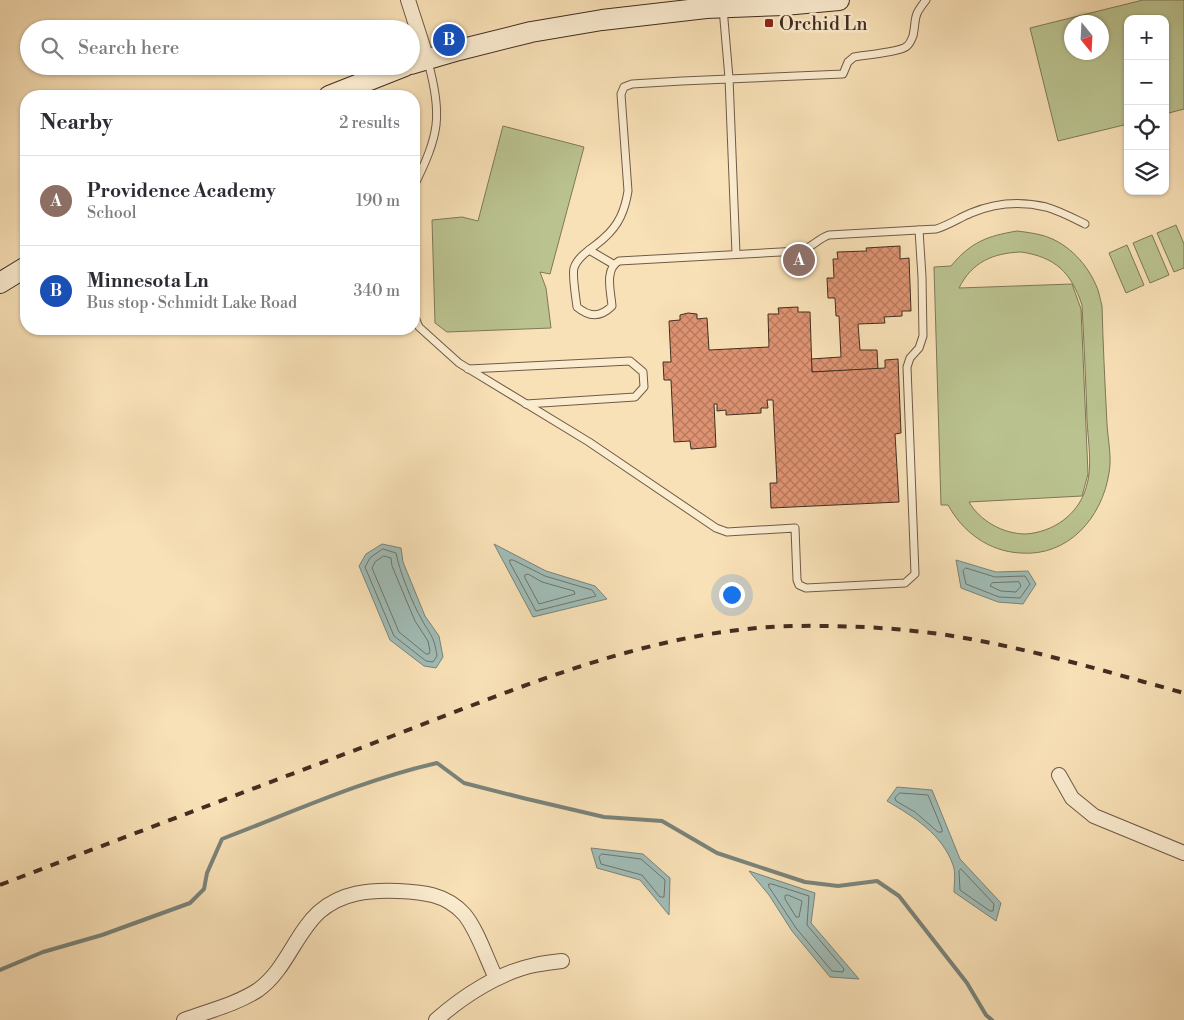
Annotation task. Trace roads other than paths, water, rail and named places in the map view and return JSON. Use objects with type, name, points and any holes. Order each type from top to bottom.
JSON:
[{"type":"street","points":[[408,0],[412,20]]},
{"type":"street","points":[[420,62],[530,32],[602,20],[706,8],[723,4],[784,5],[839,0]]},
{"type":"street","points":[[344,90],[382,75]]},
{"type":"street","points":[[0,282],[20,270]]},
{"type":"street","points":[[1059,774],[1072,798],[1094,816],[1184,853]]},
{"type":"street","points":[[184,1020],[240,999],[259,989],[273,976],[305,928],[319,912],[336,900],[366,891],[427,893],[444,898],[470,921],[496,978]]},
{"type":"street","points":[[436,1020],[496,978],[508,972],[535,964],[562,961]]},
{"type":"lane","points":[[926,0],[914,18],[913,37],[908,46],[899,50],[854,57],[848,62],[843,74],[729,78],[632,84],[624,87],[621,94],[628,191],[626,203],[622,216],[614,227],[580,258],[574,269],[577,307],[590,316],[599,315],[612,306],[610,270],[613,264],[619,261],[807,250],[829,235],[941,228],[969,213],[986,207],[1004,204],[1026,204],[1046,207],[1085,224]]},
{"type":"lane","points":[[723,4],[729,78],[736,254]]},
{"type":"lane","points":[[420,64],[436,91],[437,121],[429,154],[420,173]]},
{"type":"lane","points":[[420,328],[459,363],[589,442],[716,528],[727,532],[794,528],[797,580],[799,585],[806,588],[905,583],[915,574],[907,367],[910,358],[919,348],[923,336],[919,230]]},
{"type":"lane","points":[[589,250],[613,264]]},
{"type":"lane","points":[[468,369],[630,361],[643,372],[644,387],[635,397],[526,404]]},
{"type":"water","points":[[382,544],[401,548],[403,562],[425,616],[439,636],[443,657],[436,668],[424,666],[390,640],[359,566],[366,554]]},
{"type":"water","points":[[494,544],[546,571],[595,586],[607,599],[533,617]]},
{"type":"water","points":[[956,560],[996,572],[1028,571],[1036,584],[1023,604],[998,602],[961,588]]},
{"type":"water","points":[[897,787],[932,790],[960,859],[1001,903],[996,921],[954,892],[954,868],[942,844],[926,827],[887,801]]},
{"type":"water","points":[[591,848],[643,854],[670,878],[669,915],[640,880],[597,868]]},
{"type":"water","points":[[749,871],[815,893],[811,923],[859,979],[830,977],[792,931],[769,895]]},
{"type":"waterway","points":[[0,970],[43,952],[102,935],[190,903],[204,889],[207,873],[222,839],[355,787],[437,763],[464,783],[604,817],[662,821],[717,853],[805,882],[838,886],[877,881],[899,896],[967,983],[986,1015],[992,1020]]},
{"type":"railway","points":[[0,885],[541,680],[590,663],[691,637],[742,630],[794,626],[842,626],[914,631],[1011,647],[1184,693]]},
{"type":"place","name":"Orchid Ln","points":[[769,23]]},
{"type":"place","name":"Minnesota Ln","points":[[449,40]]},
{"type":"place","name":"Providence Academy","points":[[799,260]]}]
